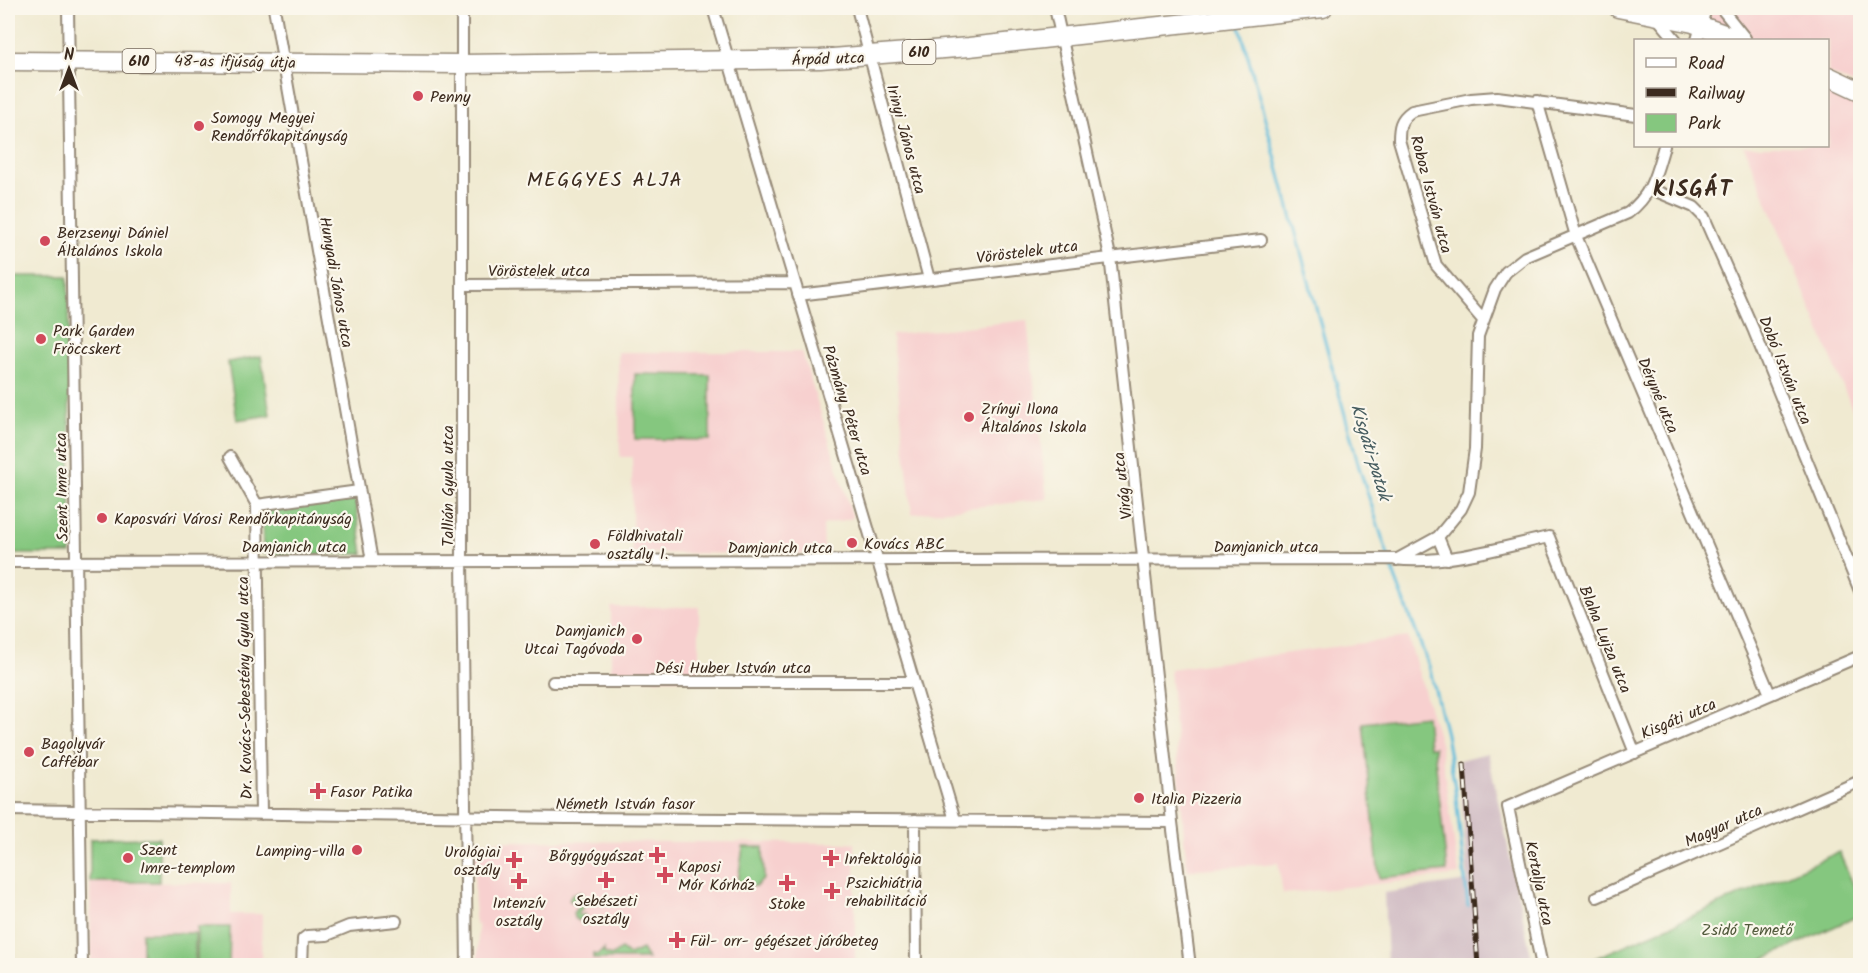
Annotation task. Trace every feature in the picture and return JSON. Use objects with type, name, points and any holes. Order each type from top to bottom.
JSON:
[{"type":"main road","name":"Árpád utca","points":[[463,64],[869,57],[1323,8]]},
{"type":"main road","points":[[1618,8],[1654,14],[1699,33],[1735,39]]},
{"type":"main road","name":"48-as ifjúság útja","points":[[8,61],[463,64]]},
{"type":"main road","points":[[1829,77],[1860,91]]},
{"type":"street","name":"Szent Imre utca","points":[[68,8],[78,561],[78,812],[82,966]]},
{"type":"street","name":"Hunyadi János utca","points":[[274,8],[300,166],[372,561]]},
{"type":"street","name":"Tallián Gyula utca","points":[[462,8],[462,561],[467,966]]},
{"type":"street","name":"Pázmány Péter utca","points":[[713,8],[955,820]]},
{"type":"street","name":"Irinyi János utca","points":[[858,8],[929,279]]},
{"type":"street","name":"Virág utca","points":[[1054,8],[1110,256],[1190,966]]},
{"type":"street","points":[[1675,39],[1654,14],[1680,8]]},
{"type":"street","points":[[1699,33],[1706,8]]},
{"type":"street","points":[[1721,8],[1746,39]]},
{"type":"street","name":"Roboz István utca","points":[[1482,319],[1436,265],[1399,140],[1399,127],[1404,116],[1412,111],[1471,99],[1497,97],[1634,115]]},
{"type":"street","name":"Déryné utca","points":[[1537,101],[1576,236],[1770,694]]},
{"type":"street","points":[[1391,560],[1438,537],[1461,509],[1473,474],[1476,354],[1482,319],[1506,273],[1525,257],[1628,213],[1642,202],[1651,189],[1664,147]]},
{"type":"street","name":"Dobó István utca","points":[[1651,189],[1694,207],[1704,217],[1754,331],[1860,591]]},
{"type":"street","name":"Vöröstelek utca","points":[[798,295],[1110,256],[1261,240]]},
{"type":"street","name":"Vöröstelek utca","points":[[463,285],[795,283]]},
{"type":"street","points":[[230,457],[256,505],[359,491]]},
{"type":"street","name":"Dr. Kovács-Sebestény Gyula utca","points":[[256,505],[261,814]]},
{"type":"street","points":[[1438,537],[1448,559]]},
{"type":"street","name":"Damjanich utca","points":[[8,562],[1145,560],[1391,560],[1413,562],[1448,559],[1549,537]]},
{"type":"street","name":"Blaha Lujza utca","points":[[1549,537],[1635,753]]},
{"type":"street","name":"Kisgáti utca","points":[[1508,807],[1860,656]]},
{"type":"street","name":"Dési Huber István utca","points":[[553,682],[913,682]]},
{"type":"street","name":"Magyar utca","points":[[1597,897],[1860,781]]},
{"type":"street","name":"Kertalja utca","points":[[1508,807],[1542,966]]},
{"type":"street","name":"Németh István fasor","points":[[8,810],[1172,822]]},
{"type":"street","points":[[915,820],[916,966]]},
{"type":"street","points":[[303,966],[303,939],[307,936],[327,935],[349,926],[396,921]]},
{"type":"shaded area","points":[[1706,8],[1860,8],[1860,87],[1829,73],[1829,39],[1743,39],[1701,25]]},
{"type":"shaded area","points":[[1829,77],[1860,91],[1860,428],[1744,147],[1829,147]]},
{"type":"shaded area","name":"Zrínyi Ilona Általános Iskola","points":[[1027,320],[1047,499],[912,514],[892,335]]},
{"type":"shaded area","points":[[618,352],[802,352],[853,518],[823,525],[824,554],[632,553],[632,457],[620,457]]},
{"type":"shaded area","points":[[611,607],[699,607],[699,679],[611,679]]},
{"type":"shaded area","points":[[1408,637],[1440,743],[1459,875],[1283,894],[1278,863],[1187,870],[1170,669]]},
{"type":"shaded area","points":[[1488,753],[1533,965],[1387,965],[1384,893],[1468,881],[1459,760]]},
{"type":"shaded area","name":"Kaposi Mór Kórház","points":[[474,841],[855,843],[855,965],[478,965]]},
{"type":"shaded area","points":[[90,882],[231,883],[231,914],[262,914],[261,965],[91,965]]},
{"type":"green space","points":[[8,271],[13,276],[68,276],[71,554],[8,554]]},
{"type":"green space","points":[[261,356],[270,415],[237,420],[228,362]]},
{"type":"green space","points":[[635,374],[710,375],[710,440],[635,439]]},
{"type":"green space","points":[[355,499],[363,554],[263,554],[262,512]]},
{"type":"green space","points":[[1426,716],[1429,747],[1434,747],[1447,871],[1379,878],[1363,723]]},
{"type":"green space","points":[[159,838],[159,882],[90,882],[90,839]]},
{"type":"green space","points":[[743,847],[763,847],[764,879],[756,886],[747,887],[738,881]]},
{"type":"green space","name":"Zsidó Temető","points":[[1839,852],[1860,900],[1860,915],[1751,965],[1580,965]]},
{"type":"green space","points":[[580,892],[585,897],[585,904],[578,914],[581,916],[585,914],[586,918],[579,921],[574,918],[573,913],[580,904],[579,899],[576,898],[574,903],[569,900],[572,894]]},
{"type":"green space","points":[[197,927],[230,927],[229,965],[197,965]]},
{"type":"green space","points":[[142,933],[195,933],[195,965],[142,965]]},
{"type":"green space","points":[[604,949],[604,953],[611,956],[621,949],[629,955],[642,949],[648,959],[593,959],[593,954],[598,955]]},
{"type":"waterway","name":"Kisgáti-patak","points":[[1239,23],[1359,467],[1395,577],[1429,666],[1446,734],[1455,788],[1468,906]]},
{"type":"railway","points":[[1464,764],[1478,966]]},
{"type":"place","name":"Penny","points":[[418,96]]},
{"type":"place","name":"Somogy Megyei Rendőrfőkapitányság","points":[[199,126]]},
{"type":"place","name":"Berzsenyi Dániel Általános Iskola","points":[[45,241]]},
{"type":"place","name":"Park Garden Fröccskert","points":[[41,339]]},
{"type":"place","name":"Zrínyi Ilona Általános Iskola","points":[[969,417]]},
{"type":"place","name":"Kaposvári Városi Rendőrkapitányság","points":[[102,518]]},
{"type":"place","name":"Kovács ABC","points":[[852,543]]},
{"type":"place","name":"Földhivatali osztály 1.","points":[[595,544]]},
{"type":"place","name":"Damjanich Utcai Tagóvoda","points":[[637,639]]},
{"type":"place","name":"Bagolyvár Caffébar","points":[[29,752]]},
{"type":"place","name":"Fasor Patika","points":[[318,791]]},
{"type":"place","name":"Italia Pizzeria","points":[[1139,798]]},
{"type":"place","name":"Lamping-villa","points":[[357,850]]},
{"type":"place","name":"Bőrgyógyászat","points":[[657,855]]},
{"type":"place","name":"Szent Imre-templom","points":[[128,858]]},
{"type":"place","name":"Infektológia","points":[[831,858]]},
{"type":"place","name":"Urológiai osztály","points":[[514,860]]},
{"type":"place","name":"Kaposi Mór Kórház","points":[[665,875]]},
{"type":"place","name":"Sebészeti osztály","points":[[606,880]]},
{"type":"place","name":"Intenzív osztály","points":[[519,881]]},
{"type":"place","name":"Stoke","points":[[787,883]]},
{"type":"place","name":"Pszichiátria rehabilitáció","points":[[832,891]]},
{"type":"place","name":"Fül- orr- gégészet járóbeteg","points":[[677,940]]},
{"type":"district","name":"MEGGYES ALJA","points":[[605,179]]},
{"type":"district","name":"KISGÁT","points":[[1693,188]]}]
